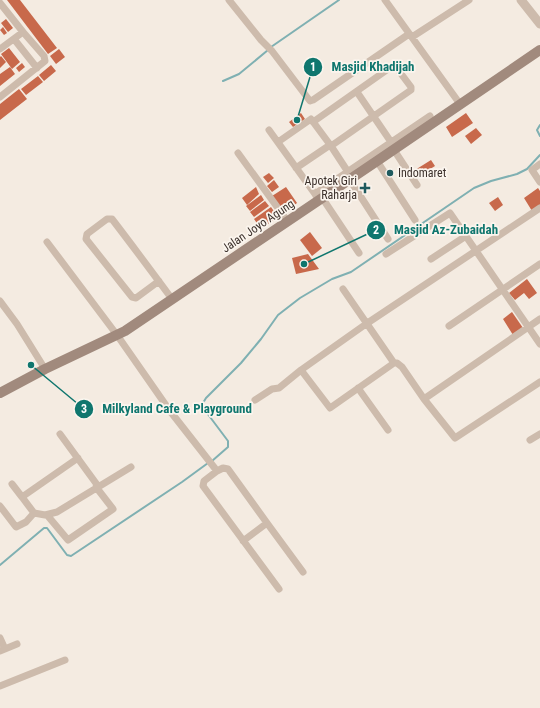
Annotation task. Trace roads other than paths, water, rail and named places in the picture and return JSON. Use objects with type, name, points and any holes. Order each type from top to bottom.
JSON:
[{"type":"main road","name":"Jalan Joyo Agung","points":[[0,393],[45,369],[117,335],[288,222],[349,176],[377,161],[393,146],[460,104],[540,50]]},
{"type":"street","points":[[229,0],[310,101],[465,1]]},
{"type":"street","points":[[385,0],[460,104]]},
{"type":"street","points":[[521,0],[540,24]]},
{"type":"street","points":[[0,3],[45,58],[45,61],[37,68],[0,97]]},
{"type":"street","points":[[0,49],[24,32]]},
{"type":"street","points":[[14,39],[37,68]]},
{"type":"street","points":[[296,168],[411,90],[411,87],[394,66],[313,122]]},
{"type":"street","points":[[357,92],[374,116],[417,185]]},
{"type":"street","points":[[349,176],[393,146],[430,116]]},
{"type":"street","points":[[278,142],[311,119],[330,145],[388,239]]},
{"type":"street","points":[[269,130],[359,253]]},
{"type":"street","points":[[238,153],[288,222]]},
{"type":"street","points":[[377,161],[415,220]]},
{"type":"street","points":[[540,164],[532,170],[540,182]]},
{"type":"street","points":[[255,400],[272,389],[279,388],[300,370],[366,324],[540,208]]},
{"type":"street","points":[[386,254],[450,213],[540,344]]},
{"type":"street","points":[[159,281],[136,298],[132,298],[86,239],[87,234],[107,219],[112,219],[159,281],[172,299]]},
{"type":"street","points":[[431,259],[466,236]]},
{"type":"street","points":[[47,242],[117,335],[170,411],[217,471]]},
{"type":"street","points":[[449,326],[540,264]]},
{"type":"street","points":[[343,289],[394,363],[397,363],[402,367],[424,399],[455,438],[540,382]]},
{"type":"street","points":[[0,301],[17,324],[45,369]]},
{"type":"street","points":[[424,399],[540,319]]},
{"type":"street","points":[[300,370],[330,408],[394,363]]},
{"type":"street","points":[[358,388],[388,430]]},
{"type":"street","points":[[47,515],[68,540],[113,509],[60,434]]},
{"type":"street","points":[[530,440],[540,434]]},
{"type":"street","points":[[22,497],[78,458]]},
{"type":"street","points":[[12,484],[34,513],[47,515],[58,512],[131,467]]},
{"type":"street","points":[[279,589],[203,486],[204,481],[217,471],[223,468],[228,469],[303,572]]},
{"type":"street","points":[[0,506],[16,527],[26,522],[34,513]]},
{"type":"street","points":[[243,541],[266,523]]},
{"type":"street","points":[[0,638],[2,650],[17,644]]},
{"type":"street","points":[[0,686],[65,660]]},
{"type":"waterway","points":[[271,47],[339,0]]},
{"type":"waterway","points":[[223,81],[239,74],[268,50]]},
{"type":"waterway","points":[[540,125],[537,130],[540,136]]},
{"type":"waterway","points":[[212,461],[228,447],[228,441],[204,409],[203,403],[206,398],[241,363],[278,315],[300,298],[332,279],[351,272],[474,188],[491,181],[517,174],[527,169],[540,155]]},
{"type":"waterway","points":[[0,565],[44,528],[47,528],[67,555],[71,556],[208,463]]},
{"type":"place","name":"Masjid Khadijah","points":[[297,120]]},
{"type":"place","name":"Indomaret","points":[[390,173]]},
{"type":"place","name":"Apotek Giri Raharja","points":[[365,188]]},
{"type":"place","name":"Masjid Az-Zubaidah","points":[[304,264]]},
{"type":"place","name":"Milkyland Cafe & Playground","points":[[31,365]]}]
